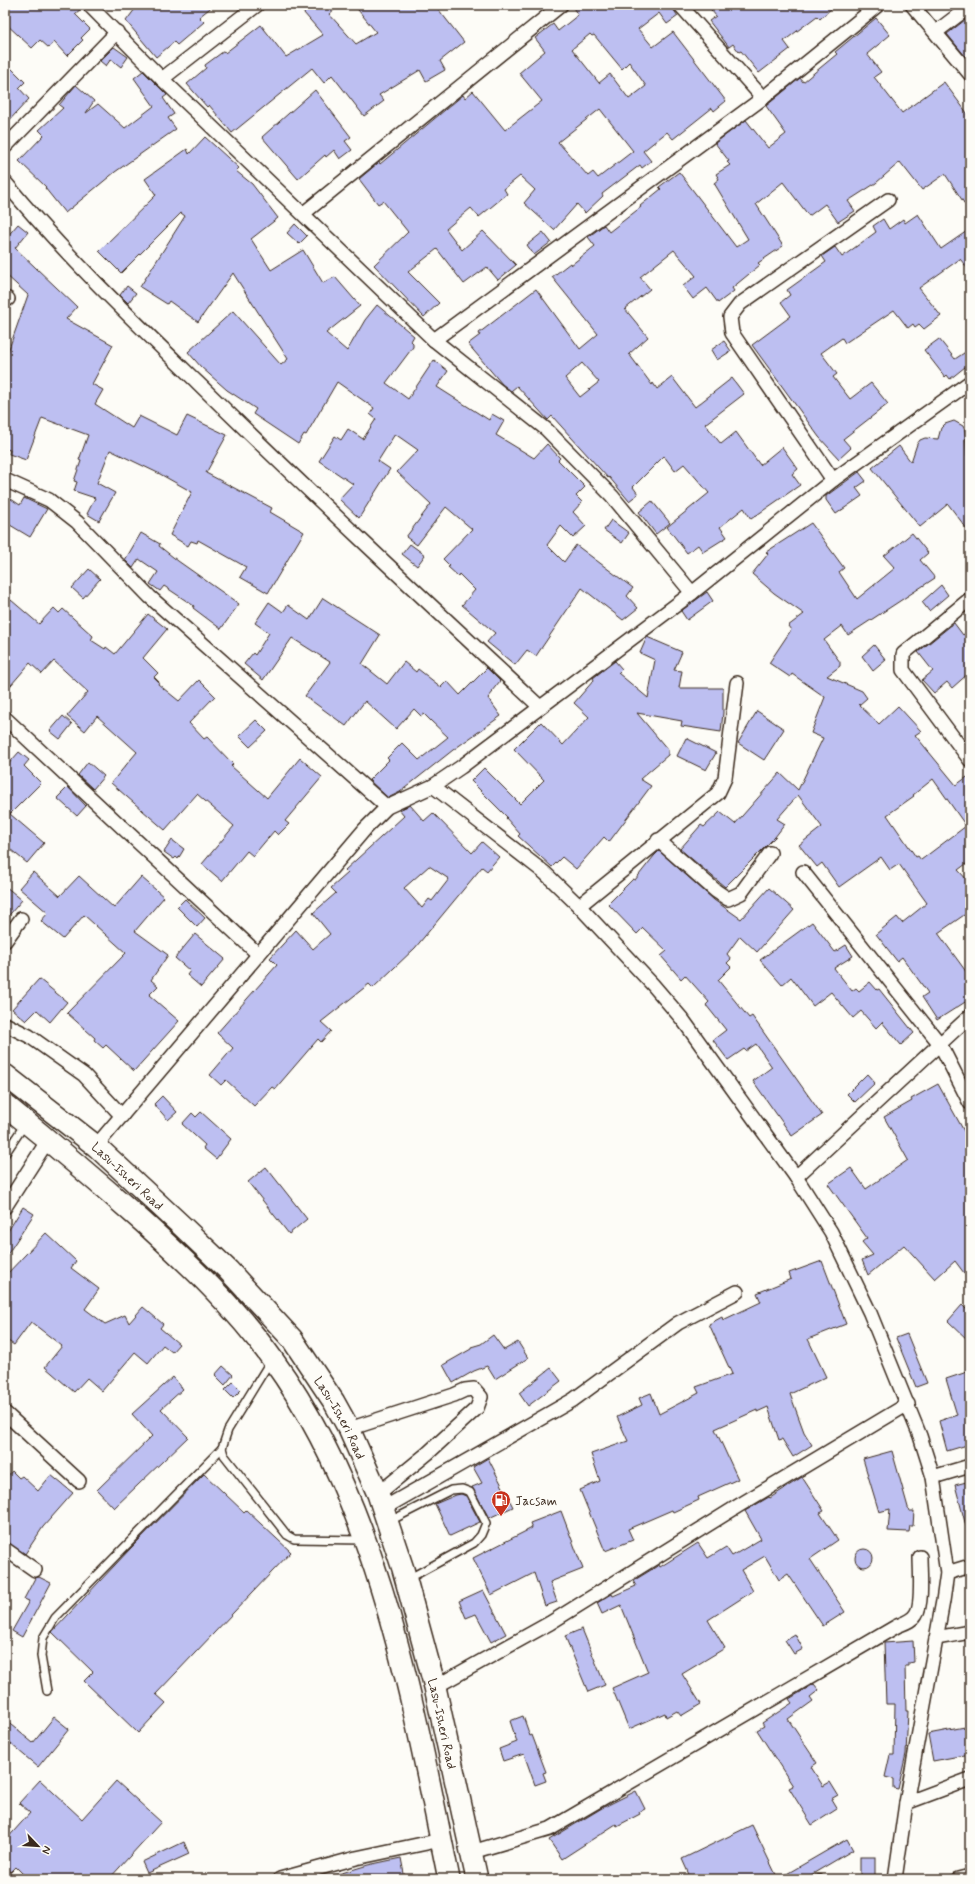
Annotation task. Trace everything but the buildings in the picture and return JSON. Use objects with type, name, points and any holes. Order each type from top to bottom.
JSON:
[{"type":"main road","name":"Lasu-Isheri Road","points":[[5,1075],[96,1146],[182,1226],[265,1308],[292,1339],[315,1372],[349,1428],[384,1508],[407,1580],[435,1687],[477,1879]]},
{"type":"main road","name":"Lasu-Isheri Road","points":[[5,1105],[80,1166],[208,1282],[272,1358],[293,1389],[326,1446],[336,1465],[378,1579],[409,1686],[449,1879]]},
{"type":"street","points":[[89,5],[162,79],[434,340],[546,429],[612,496],[692,593]]},
{"type":"street","points":[[162,79],[257,5]]},
{"type":"street","points":[[304,214],[561,5]]},
{"type":"street","points":[[680,5],[762,98]]},
{"type":"street","points":[[434,340],[762,98],[878,5]]},
{"type":"street","points":[[912,5],[970,74]]},
{"type":"street","points":[[936,32],[970,6]]},
{"type":"street","points":[[5,147],[117,32]]},
{"type":"street","points":[[5,182],[40,224],[123,310],[282,466],[540,707]]},
{"type":"street","points":[[833,480],[732,333],[730,317],[740,304],[888,200]]},
{"type":"street","points":[[96,1146],[365,829],[387,807],[433,786],[461,767],[692,593],[833,480],[970,382]]},
{"type":"street","points":[[5,480],[49,500],[77,522],[150,597],[387,807]]},
{"type":"street","points":[[970,599],[903,654],[903,670],[970,760]]},
{"type":"street","points":[[579,906],[718,792],[725,778],[737,684]]},
{"type":"street","points":[[5,718],[258,954]]},
{"type":"street","points":[[433,786],[545,873],[579,906],[683,1020],[796,1177],[831,1232],[870,1313],[908,1404],[933,1477],[947,1573],[906,1803],[895,1879]]},
{"type":"street","points":[[658,840],[716,891],[728,899],[741,893],[770,853]]},
{"type":"street","points":[[803,872],[940,1044],[970,1102]]},
{"type":"street","points":[[5,941],[21,919]]},
{"type":"street","points":[[796,1177],[970,1016]]},
{"type":"street","points":[[5,1024],[29,1036],[84,1075],[122,1116]]},
{"type":"street","points":[[5,1207],[48,1140]]},
{"type":"street","points":[[384,1508],[573,1400],[678,1323],[737,1292]]},
{"type":"street","points":[[349,1428],[454,1395],[465,1390],[474,1389],[481,1397],[477,1408],[428,1454],[384,1508]]},
{"type":"street","points":[[435,1687],[550,1623],[738,1506],[908,1404]]},
{"type":"street","points":[[5,1413],[79,1481]]},
{"type":"street","points":[[933,1477],[970,1466]]},
{"type":"street","points":[[5,1549],[35,1570]]},
{"type":"street","points":[[472,1852],[550,1829],[876,1638],[909,1621],[916,1614],[919,1604],[920,1557]]},
{"type":"street","points":[[947,1573],[970,1566]]},
{"type":"street","points":[[936,1638],[970,1632]]},
{"type":"street","points":[[906,1803],[970,1779]]},
{"type":"street","points":[[280,1879],[356,1858],[441,1840]]},
{"type":"street","points":[[958,1879],[970,1876]]},
{"type":"lane","points":[[5,1154],[27,1123]]},
{"type":"lane","points":[[47,1691],[41,1656],[43,1638],[55,1618],[222,1448],[228,1430],[272,1358]]},
{"type":"lane","points":[[222,1448],[224,1455],[287,1535],[294,1540],[364,1540]]},
{"type":"lane","points":[[384,1508],[451,1490],[462,1489],[470,1492],[486,1523],[481,1536],[474,1542],[407,1580]]},
{"type":"place","name":"Jacsam","points":[[501,1517]]}]
